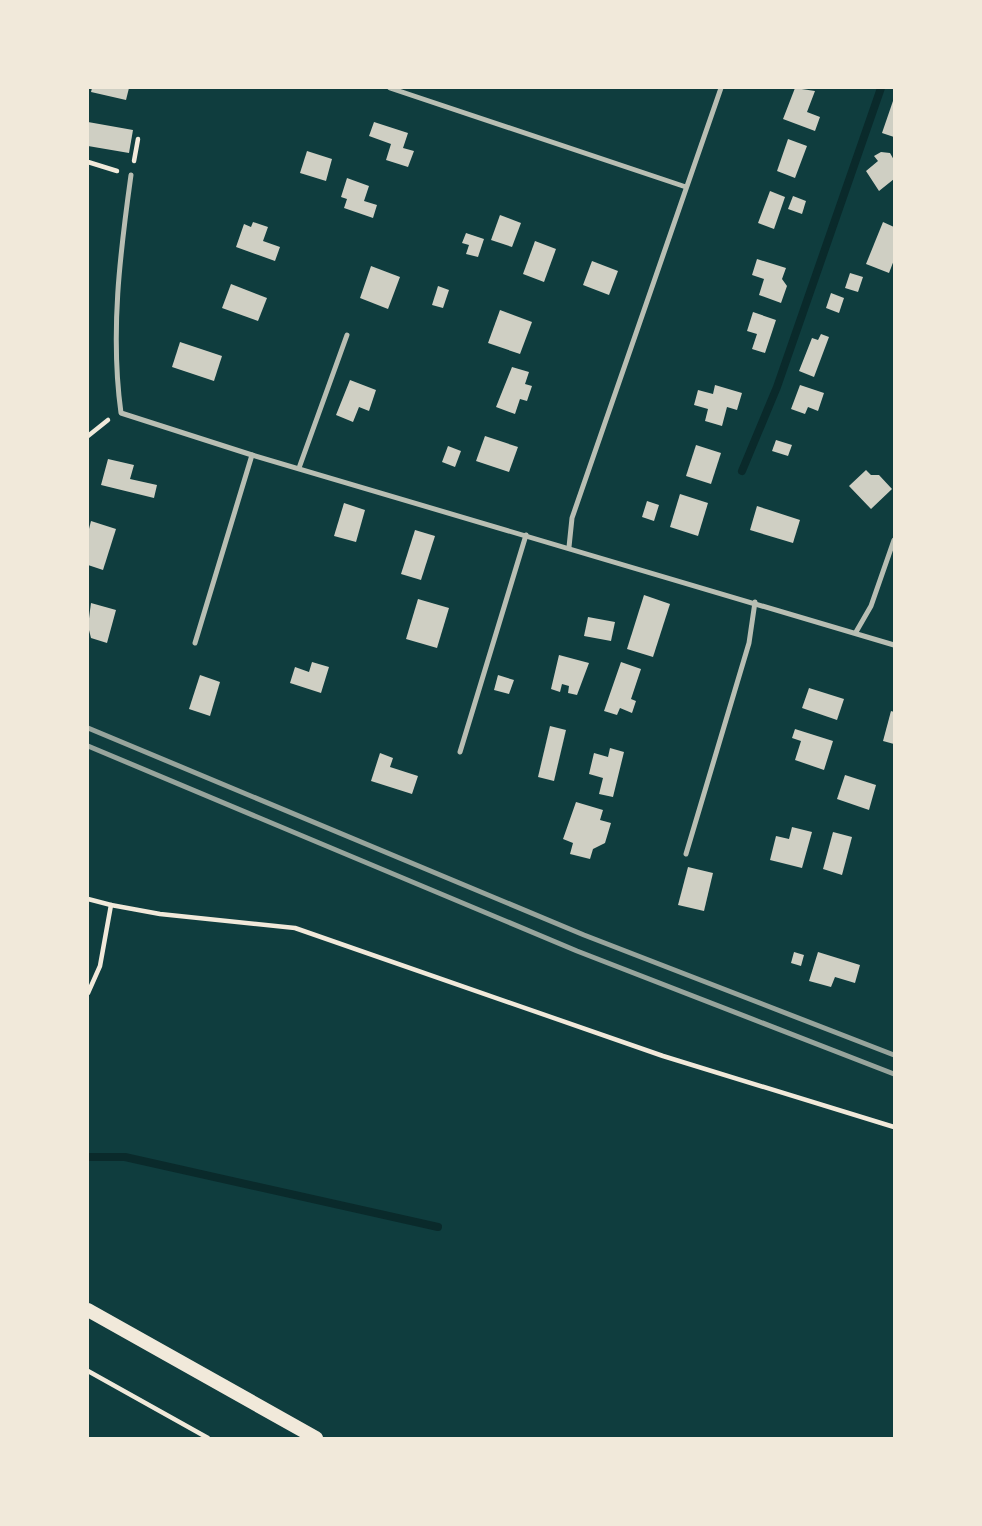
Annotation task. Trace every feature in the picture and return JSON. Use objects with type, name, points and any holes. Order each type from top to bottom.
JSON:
[{"type":"main road","points":[[88,1310],[316,1438]]},
{"type":"lane","points":[[390,88],[686,187]]},
{"type":"lane","points":[[569,547],[572,518],[721,88]]},
{"type":"lane","points":[[131,175],[116,319],[115,366],[121,413],[252,455],[894,645]]},
{"type":"lane","points":[[299,468],[347,335]]},
{"type":"lane","points":[[195,643],[252,455]]},
{"type":"lane","points":[[460,752],[526,535]]},
{"type":"lane","points":[[856,632],[871,606],[894,540]]},
{"type":"lane","points":[[686,854],[749,643],[755,602]]},
{"type":"path","points":[[88,162],[131,175],[138,139]]},
{"type":"path","points":[[88,436],[100,424],[121,413]]},
{"type":"path","points":[[88,899],[160,915],[295,928],[663,1056],[894,1127]]},
{"type":"path","points":[[88,993],[100,966],[111,905]]},
{"type":"path","points":[[88,1371],[208,1438]]},
{"type":"building","points":[[92,88],[129,88],[126,100],[91,92]]},
{"type":"building","points":[[795,88],[815,91],[807,112],[820,117],[815,131],[783,119]]},
{"type":"building","points":[[894,98],[894,137],[882,133]]},
{"type":"building","points":[[88,122],[133,130],[129,153],[88,146]]},
{"type":"building","points":[[374,122],[408,133],[403,148],[414,151],[408,167],[386,160],[391,144],[369,136]]},
{"type":"building","points":[[788,139],[807,146],[795,178],[777,171]]},
{"type":"building","points":[[307,151],[332,159],[326,181],[300,173]]},
{"type":"building","points":[[881,152],[890,153],[894,160],[894,179],[879,191],[866,171],[878,161],[874,156]]},
{"type":"building","points":[[347,178],[369,186],[364,201],[377,205],[373,218],[344,208],[347,199],[341,197]]},
{"type":"building","points":[[770,191],[785,197],[774,229],[758,223]]},
{"type":"building","points":[[793,196],[806,201],[802,214],[788,209]]},
{"type":"building","points":[[500,215],[521,223],[512,247],[491,240]]},
{"type":"building","points":[[253,222],[268,227],[263,241],[280,247],[275,261],[236,247],[244,224],[251,227]]},
{"type":"building","points":[[883,222],[894,227],[894,260],[889,273],[866,264]]},
{"type":"building","points":[[466,233],[484,239],[478,257],[466,254],[469,245],[462,243]]},
{"type":"building","points":[[535,241],[556,249],[544,282],[523,274]]},
{"type":"building","points":[[757,259],[786,268],[782,279],[787,286],[781,303],[759,295],[764,279],[752,275]]},
{"type":"building","points":[[592,261],[618,271],[609,295],[583,285]]},
{"type":"building","points":[[371,266],[400,277],[388,309],[360,298]]},
{"type":"building","points":[[850,273],[863,277],[858,292],[845,288]]},
{"type":"building","points":[[231,284],[267,298],[258,321],[222,308]]},
{"type":"building","points":[[438,286],[449,290],[443,308],[432,305]]},
{"type":"building","points":[[831,293],[844,298],[839,313],[826,308]]},
{"type":"building","points":[[500,310],[532,322],[520,354],[488,343]]},
{"type":"building","points":[[753,312],[776,320],[765,353],[752,349],[757,334],[747,331]]},
{"type":"building","points":[[821,334],[829,337],[814,377],[799,371],[812,338],[818,340]]},
{"type":"building","points":[[180,342],[222,356],[214,381],[172,367]]},
{"type":"building","points":[[512,367],[529,372],[525,384],[532,386],[527,401],[520,399],[515,414],[496,407]]},
{"type":"building","points":[[350,380],[376,390],[369,411],[359,407],[353,422],[336,415]]},
{"type":"building","points":[[715,385],[742,393],[737,410],[727,407],[722,426],[705,421],[708,409],[694,405],[698,390],[713,394]]},
{"type":"building","points":[[800,385],[824,393],[818,411],[808,407],[805,414],[791,409]]},
{"type":"building","points":[[485,436],[518,447],[509,472],[476,461]]},
{"type":"building","points":[[776,440],[792,445],[788,456],[772,451]]},
{"type":"building","points":[[696,445],[721,453],[711,484],[686,476]]},
{"type":"building","points":[[448,446],[461,451],[455,467],[442,462]]},
{"type":"building","points":[[108,459],[134,465],[130,479],[157,485],[154,498],[101,485]]},
{"type":"building","points":[[866,470],[871,475],[879,475],[892,489],[871,509],[849,486]]},
{"type":"building","points":[[680,494],[708,503],[698,536],[670,527]]},
{"type":"building","points":[[647,501],[659,505],[654,521],[642,517]]},
{"type":"building","points":[[344,503],[365,510],[356,542],[334,536]]},
{"type":"building","points":[[757,506],[800,520],[793,543],[750,530]]},
{"type":"building","points":[[91,521],[116,529],[103,570],[88,565],[88,533]]},
{"type":"building","points":[[415,530],[435,536],[421,580],[401,574]]},
{"type":"building","points":[[644,595],[670,604],[653,657],[627,649]]},
{"type":"building","points":[[418,599],[449,608],[437,648],[406,639]]},
{"type":"building","points":[[91,603],[116,610],[107,643],[91,638],[88,626]]},
{"type":"building","points":[[588,617],[615,622],[611,641],[584,636]]},
{"type":"building","points":[[559,655],[589,663],[577,695],[568,693],[569,686],[562,684],[560,692],[551,689]]},
{"type":"building","points":[[312,662],[329,667],[321,693],[290,683],[295,667],[309,672]]},
{"type":"building","points":[[621,662],[641,669],[631,699],[636,701],[632,713],[620,708],[617,715],[604,711]]},
{"type":"building","points":[[200,675],[220,682],[210,716],[189,709]]},
{"type":"building","points":[[498,675],[514,680],[509,694],[494,690]]},
{"type":"building","points":[[809,688],[844,699],[837,720],[802,708]]},
{"type":"building","points":[[891,711],[894,712],[894,744],[883,741]]},
{"type":"building","points":[[550,726],[566,730],[554,781],[538,777]]},
{"type":"building","points":[[795,729],[833,741],[824,770],[795,760],[801,741],[792,738]]},
{"type":"building","points":[[610,748],[624,752],[613,797],[599,794],[603,778],[589,774],[594,753],[608,757]]},
{"type":"building","points":[[380,753],[393,758],[390,767],[418,776],[412,794],[371,781]]},
{"type":"building","points":[[845,775],[876,785],[869,810],[837,799]]},
{"type":"building","points":[[576,802],[603,810],[600,820],[611,823],[605,843],[593,849],[590,859],[570,854],[573,843],[563,839]]},
{"type":"building","points":[[792,827],[812,832],[802,868],[770,860],[776,836],[789,839]]},
{"type":"building","points":[[833,832],[852,837],[842,875],[823,869]]},
{"type":"building","points":[[688,867],[713,873],[704,911],[678,905]]},
{"type":"building","points":[[794,952],[804,955],[801,966],[791,963]]},
{"type":"building","points":[[818,952],[860,965],[855,983],[835,977],[831,987],[809,981]]},
{"type":"waterway","points":[[742,471],[777,387],[881,88]]},
{"type":"waterway","points":[[88,1157],[125,1157],[438,1227]]},
{"type":"railway","points":[[88,728],[584,935],[894,1055]]},
{"type":"railway","points":[[88,746],[577,951],[894,1074]]}]
